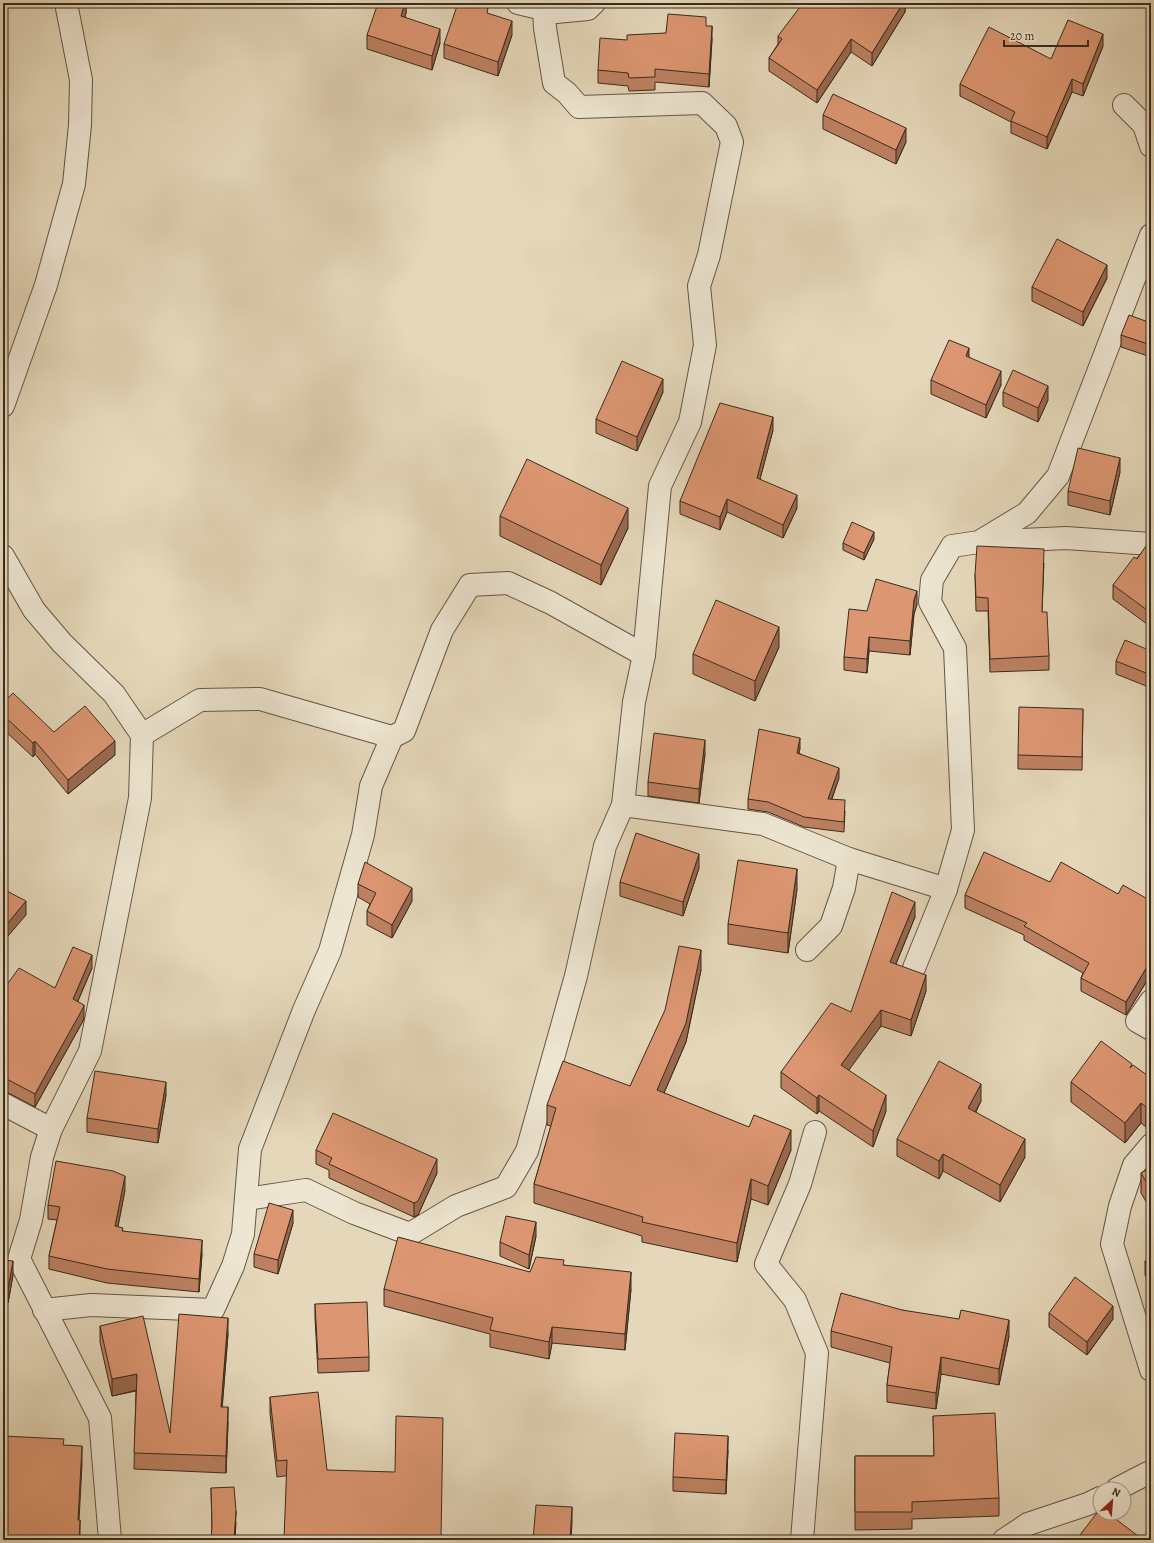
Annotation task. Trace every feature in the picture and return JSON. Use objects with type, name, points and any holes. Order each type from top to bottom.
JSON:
[{"type":"street","points":[[3,406],[46,285],[74,184],[80,125],[81,80],[66,3]]},
{"type":"street","points":[[518,3],[556,12],[588,10],[594,3]]},
{"type":"street","points":[[246,1199],[306,1190],[354,1213],[410,1234],[456,1206],[506,1187],[526,1151],[576,976],[605,846],[623,806],[634,702],[644,655],[660,486],[690,422],[705,345],[699,286],[709,255],[732,142],[726,126],[702,102],[579,107],[567,93],[554,83],[545,28],[544,9]]},
{"type":"street","points":[[1124,105],[1144,125],[1151,146]]},
{"type":"street","points":[[979,542],[1027,514],[1058,476],[1151,235]]},
{"type":"street","points":[[914,968],[946,890],[963,830],[955,648],[930,602],[932,580],[952,546],[979,542],[1066,538],[1151,544]]},
{"type":"street","points":[[3,556],[34,610],[62,643],[114,694],[142,735],[140,798],[90,1051],[51,1129],[42,1157],[31,1220],[11,1255],[44,1310],[100,1418],[110,1540]]},
{"type":"street","points":[[44,1310],[91,1305],[213,1310],[235,1260],[243,1234],[250,1149],[304,1010],[330,951],[363,835],[371,786],[392,737],[404,731],[442,630],[470,585],[508,583],[551,603],[644,655]]},
{"type":"street","points":[[142,735],[200,700],[260,699],[392,737]]},
{"type":"street","points":[[623,806],[763,824],[849,859],[946,890]]},
{"type":"street","points":[[807,950],[831,926],[844,888],[849,859]]},
{"type":"street","points":[[1151,1001],[1137,1021],[1151,1029]]},
{"type":"street","points":[[3,1104],[51,1129]]},
{"type":"street","points":[[802,1540],[817,1353],[795,1300],[766,1264],[800,1184],[815,1132]]},
{"type":"street","points":[[1151,1145],[1134,1165],[1120,1206],[1112,1244],[1146,1338],[1151,1370]]},
{"type":"street","points":[[1132,1481],[1151,1472]]},
{"type":"street","points":[[1004,1540],[1028,1524],[1092,1502]]},
{"type":"building","points":[[378,3],[405,3],[401,16],[440,29],[432,56],[367,35]]},
{"type":"building","points":[[458,3],[474,3],[488,8],[487,13],[512,21],[498,62],[444,44]]},
{"type":"building","points":[[803,3],[903,3],[872,53],[851,39],[817,90],[769,58],[782,39],[778,36]]},
{"type":"building","points":[[668,14],[706,17],[706,26],[712,26],[709,74],[655,69],[655,77],[629,78],[628,73],[598,70],[600,38],[627,40],[627,35],[666,33]]},
{"type":"building","points":[[1068,20],[1103,34],[1083,84],[1072,79],[1047,137],[1011,121],[1015,112],[960,84],[989,27],[1051,59]]},
{"type":"building","points":[[833,94],[906,128],[896,150],[823,115]]},
{"type":"building","points":[[1057,239],[1107,265],[1083,312],[1032,287]]},
{"type":"building","points":[[1129,315],[1151,323],[1151,345],[1121,335]]},
{"type":"building","points":[[949,340],[969,348],[966,356],[1001,371],[986,405],[931,380]]},
{"type":"building","points":[[622,361],[663,379],[637,437],[596,419]]},
{"type":"building","points":[[1013,370],[1048,386],[1038,408],[1003,392]]},
{"type":"building","points":[[720,403],[773,417],[757,478],[797,495],[783,525],[727,499],[720,517],[680,501]]},
{"type":"building","points":[[1078,448],[1120,458],[1110,501],[1068,491]]},
{"type":"building","points":[[527,459],[628,508],[601,565],[500,516]]},
{"type":"building","points":[[852,522],[874,532],[864,553],[843,543]]},
{"type":"building","points":[[1151,542],[1151,613],[1113,585],[1134,557],[1137,559],[1148,543]]},
{"type":"building","points":[[977,546],[1044,549],[1042,612],[1047,612],[1049,656],[990,659],[988,598],[976,597],[975,574]]},
{"type":"building","points":[[876,579],[917,591],[914,600],[910,641],[869,637],[867,659],[844,657],[849,609],[867,611]]},
{"type":"building","points":[[716,600],[779,627],[755,681],[693,654]]},
{"type":"building","points":[[1125,640],[1151,651],[1151,675],[1116,661]]},
{"type":"building","points":[[13,693],[54,732],[85,706],[115,741],[68,780],[35,741],[33,743],[3,715],[3,703]]},
{"type":"building","points":[[1019,707],[1083,709],[1082,757],[1018,755]]},
{"type":"building","points":[[759,729],[800,738],[797,753],[839,768],[828,799],[845,800],[844,822],[804,817],[768,802],[748,799]]},
{"type":"building","points":[[654,733],[705,740],[699,789],[648,782]]},
{"type":"building","points":[[636,833],[699,854],[683,902],[620,882]]},
{"type":"building","points":[[984,852],[1050,882],[1061,862],[1118,894],[1123,885],[1151,901],[1151,960],[1126,1002],[1081,978],[1089,963],[1024,926],[1027,923],[965,895]]},
{"type":"building","points":[[738,860],[797,869],[788,933],[728,924]]},
{"type":"building","points":[[365,862],[412,888],[392,925],[367,911],[376,893],[358,884]]},
{"type":"building","points":[[3,889],[26,901],[3,929]]},
{"type":"building","points":[[892,892],[915,902],[890,962],[926,975],[911,1020],[881,1010],[841,1065],[886,1095],[873,1131],[819,1095],[817,1098],[781,1072],[831,1003],[851,1012]]},
{"type":"building","points":[[679,946],[701,950],[686,1023],[657,1090],[749,1127],[754,1115],[791,1130],[768,1186],[751,1179],[737,1243],[642,1222],[643,1217],[534,1184],[556,1108],[547,1105],[563,1061],[630,1086],[665,1010]]},
{"type":"building","points":[[73,947],[92,955],[73,999],[84,1005],[35,1094],[3,1077],[3,990],[19,968],[55,988]]},
{"type":"building","points":[[1101,1041],[1132,1064],[1130,1068],[1133,1065],[1151,1078],[1151,1100],[1146,1107],[1141,1103],[1125,1123],[1071,1082]]},
{"type":"building","points":[[939,1061],[981,1084],[968,1108],[1025,1139],[1000,1185],[943,1154],[939,1161],[897,1139]]},
{"type":"building","points":[[95,1071],[166,1082],[158,1129],[87,1118]]},
{"type":"building","points":[[333,1113],[437,1159],[418,1201],[414,1203],[329,1164],[332,1158],[316,1150]]},
{"type":"building","points":[[56,1161],[113,1171],[125,1176],[115,1226],[123,1228],[122,1231],[202,1240],[199,1279],[107,1269],[49,1256],[60,1207],[48,1205]]},
{"type":"building","points":[[1151,1167],[1151,1190],[1141,1173]]},
{"type":"building","points":[[269,1203],[293,1210],[278,1260],[254,1254]]},
{"type":"building","points":[[506,1216],[536,1222],[529,1255],[500,1242]]},
{"type":"building","points":[[398,1237],[530,1272],[536,1257],[564,1260],[563,1265],[631,1272],[625,1334],[552,1327],[549,1342],[490,1330],[493,1318],[384,1289]]},
{"type":"building","points":[[1151,1258],[1151,1274],[1145,1261]]},
{"type":"building","points":[[3,1260],[13,1261],[8,1289],[3,1289]]},
{"type":"building","points":[[1075,1277],[1113,1306],[1087,1342],[1049,1313]]},
{"type":"building","points":[[841,1293],[902,1310],[959,1319],[961,1310],[1009,1320],[999,1369],[941,1357],[936,1393],[887,1385],[892,1347],[831,1331]]},
{"type":"building","points":[[367,1302],[369,1357],[318,1359],[315,1304]]},
{"type":"building","points":[[179,1314],[228,1318],[221,1407],[228,1407],[226,1456],[134,1453],[137,1374],[112,1379],[100,1326],[143,1316],[170,1433]]},
{"type":"building","points":[[318,1392],[327,1470],[395,1472],[396,1416],[443,1418],[441,1540],[284,1540],[287,1460],[277,1461],[270,1397]]},
{"type":"building","points":[[995,1413],[999,1498],[912,1502],[912,1512],[855,1512],[855,1456],[934,1456],[933,1416]]},
{"type":"building","points":[[675,1433],[728,1436],[726,1480],[673,1477]]},
{"type":"building","points":[[3,1436],[64,1439],[63,1445],[82,1446],[78,1520],[80,1520],[79,1540],[3,1540]]},
{"type":"building","points":[[234,1487],[236,1511],[234,1540],[211,1540],[211,1488]]},
{"type":"building","points":[[536,1505],[572,1507],[570,1540],[533,1540]]},
{"type":"building","points":[[1092,1519],[1092,1521],[1118,1521],[1138,1536],[1135,1540],[1076,1540]]}]
